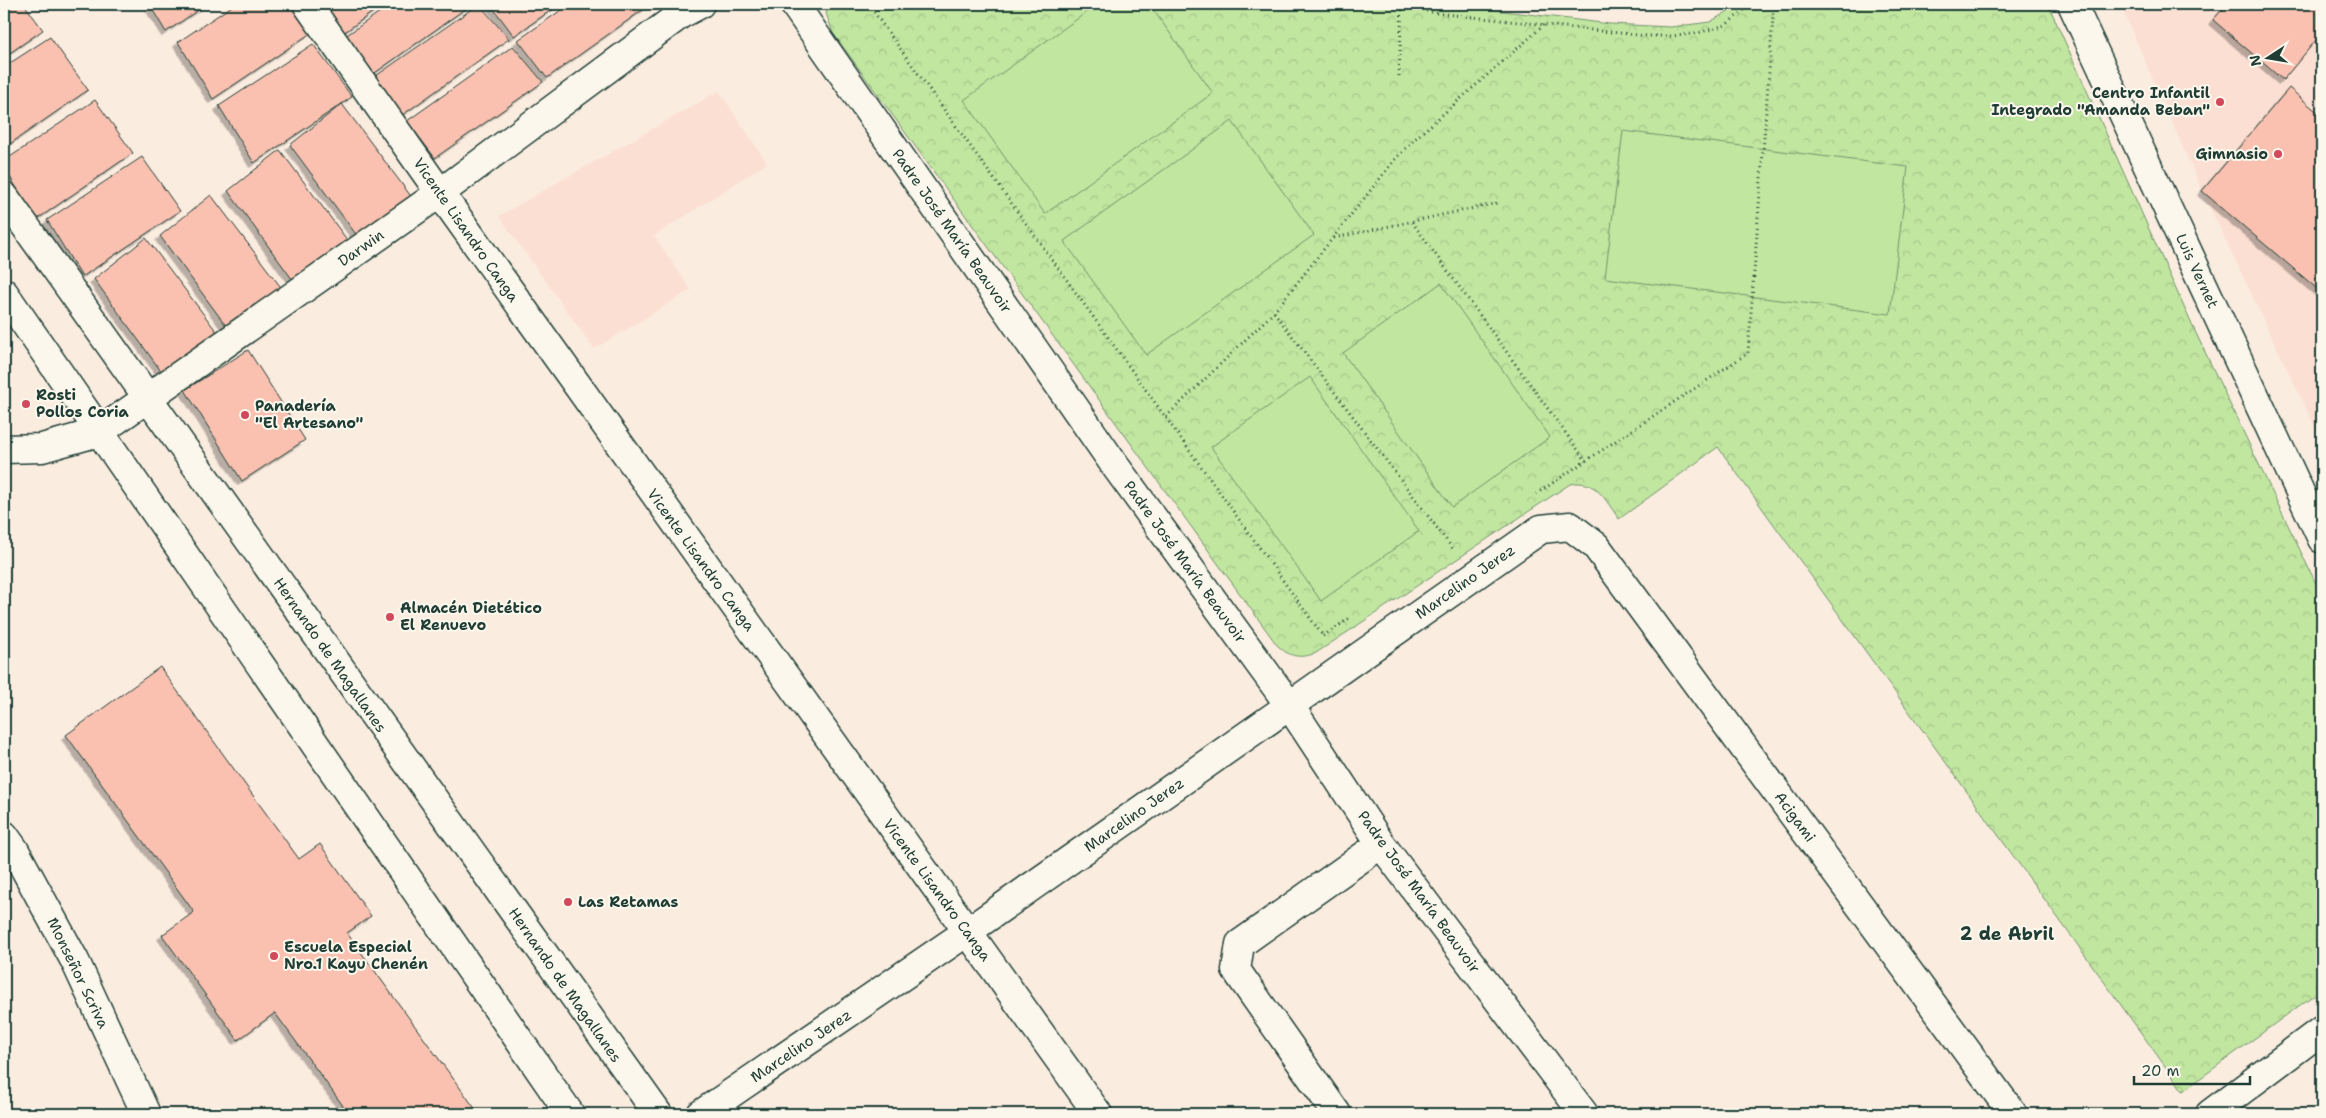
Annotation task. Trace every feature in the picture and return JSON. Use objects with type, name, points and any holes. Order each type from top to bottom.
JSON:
[{"type":"street","name":"Vicente Lisandro Canga","points":[[307,4],[1098,1114]]},
{"type":"street","name":"Padre José María Beauvoir","points":[[794,4],[1116,467],[1290,706],[1381,844],[1584,1114]]},
{"type":"street","name":"Luis Vernet","points":[[2072,4],[2322,539]]},
{"type":"street","name":"Darwin","points":[[4,449],[42,448],[99,432],[440,193],[684,6]]},
{"type":"street","name":"Hernando de Magallanes","points":[[4,196],[658,1114]]},
{"type":"street","points":[[4,293],[570,1114]]},
{"type":"street","name":"Marcelino Jerez","points":[[700,1114],[967,932],[1541,529],[1570,526]]},
{"type":"street","name":"Acigami","points":[[1570,526],[1596,546],[2013,1114]]},
{"type":"street","name":"Monseñor Scriva","points":[[4,835],[14,848],[75,961],[146,1114]]},
{"type":"street","points":[[1337,1114],[1236,970],[1240,944],[1381,844]]},
{"type":"street","points":[[2210,1114],[2322,1030]]},
{"type":"path","points":[[868,4],[1344,667]]},
{"type":"path","points":[[1399,76],[1402,4]]},
{"type":"path","points":[[1413,4],[1427,12],[1647,36],[1694,34],[1726,24],[1751,4]]},
{"type":"path","points":[[1528,499],[1748,354],[1774,4]]},
{"type":"path","points":[[1166,417],[1274,312],[1403,150],[1544,25]]},
{"type":"path","points":[[1334,238],[1498,203]]},
{"type":"path","points":[[1412,222],[1586,461]]},
{"type":"path","points":[[1274,312],[1453,549]]},
{"type":"path","points":[[1445,554],[1462,544]]},
{"type":"path","points":[[1323,636],[1356,614]]},
{"type":"shaded area","points":[[2120,4],[2322,4],[2322,442],[2202,191]]},
{"type":"shaded area","points":[[719,91],[767,163],[654,236],[691,290],[594,349],[499,216]]},
{"type":"green space","points":[[829,4],[1446,4],[1610,24],[1671,27],[1710,22],[1740,4],[2048,4],[2192,325],[2322,596],[2322,989],[2183,1091],[1718,447],[1619,519],[1604,498],[1593,487],[1587,484],[1570,484],[1316,653],[1295,656],[1286,652],[1277,645],[833,33],[826,13]]},
{"type":"green space","points":[[1098,4],[1149,4],[1213,93],[1045,214],[964,100]]},
{"type":"green space","points":[[1232,121],[1314,235],[1146,355],[1064,241]]},
{"type":"green space","points":[[1623,131],[1908,167],[1890,314],[1605,278]]},
{"type":"green space","points":[[1441,283],[1550,437],[1452,507],[1343,353]]},
{"type":"green space","points":[[1310,377],[1419,531],[1321,601],[1211,447]]},
{"type":"building","points":[[4,4],[24,4],[43,30],[4,57]]},
{"type":"building","points":[[149,4],[207,4],[166,32]]},
{"type":"building","points":[[235,4],[290,4],[311,33],[213,99],[178,42]]},
{"type":"building","points":[[319,4],[384,4],[342,34]]},
{"type":"building","points":[[391,4],[472,4],[372,75],[344,37]]},
{"type":"building","points":[[479,4],[509,39],[401,116],[373,78]]},
{"type":"building","points":[[490,4],[560,4],[514,36]]},
{"type":"building","points":[[570,4],[651,4],[547,78],[518,40]]},
{"type":"building","points":[[2227,4],[2322,4],[2322,33],[2283,80],[2213,20]]},
{"type":"building","points":[[50,37],[88,90],[4,148],[4,67]]},
{"type":"building","points":[[313,44],[352,97],[254,163],[219,106]]},
{"type":"building","points":[[513,46],[543,82],[435,158],[407,121]]},
{"type":"building","name":"Gimnasio","points":[[2289,88],[2322,116],[2322,293],[2202,191]]},
{"type":"building","points":[[95,100],[133,153],[36,220],[4,167],[4,161]]},
{"type":"building","points":[[342,104],[413,199],[358,237],[290,145]]},
{"type":"building","points":[[280,150],[351,245],[295,283],[228,191]]},
{"type":"building","points":[[142,157],[180,211],[82,277],[47,220]]},
{"type":"building","points":[[211,195],[283,290],[227,327],[160,236]]},
{"type":"building","points":[[146,238],[217,332],[161,371],[94,279]]},
{"type":"building","name":"Panadería \"El Artesano\"","points":[[248,350],[305,440],[242,481],[185,390]]},
{"type":"building","points":[[160,667],[299,859],[320,844],[371,916],[347,933],[479,1114],[349,1114],[275,1013],[238,1040],[162,935],[194,912],[66,735]]},
{"type":"place","name":"Centro Infantil Integrado \"Amanda Beban\"","points":[[2220,102]]},
{"type":"place","name":"Gimnasio","points":[[2278,154]]},
{"type":"place","name":"Rosti Pollos Coria","points":[[26,404]]},
{"type":"place","name":"Panadería \"El Artesano\"","points":[[245,415]]},
{"type":"place","name":"Almacén Dietético El Renuevo","points":[[390,617]]},
{"type":"place","name":"Las Retamas","points":[[568,902]]},
{"type":"place","name":"Escuela Especial Nro.1 Kayu Chenén","points":[[274,956]]},
{"type":"district","name":"2 de Abril","points":[[2007,934]]}]
